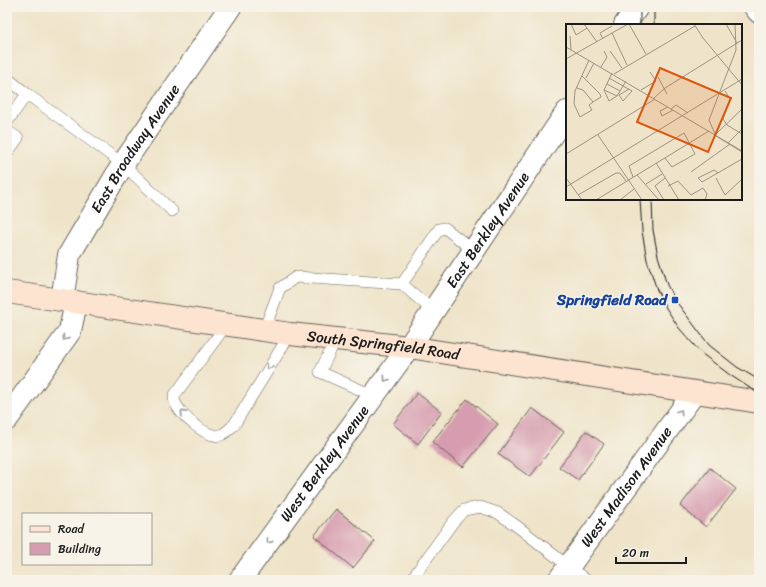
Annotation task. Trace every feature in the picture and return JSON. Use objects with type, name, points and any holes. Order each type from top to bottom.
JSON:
[{"type":"main road","name":"South Springfield Road","points":[[7,292],[290,334],[409,347],[759,402]]},
{"type":"street","name":"East Broadway Avenue","points":[[7,418],[70,331],[69,255],[124,164],[230,7]]},
{"type":"street","points":[[626,24],[637,7]]},
{"type":"street","points":[[755,7],[759,12]]},
{"type":"street","name":"East Berkley Avenue","points":[[409,347],[566,113]]},
{"type":"street","name":"West Berkley Avenue","points":[[240,580],[409,347]]},
{"type":"street","name":"West Madison Avenue","points":[[563,574],[694,393]]},
{"type":"lane","points":[[7,78],[124,164],[172,211]]},
{"type":"lane","points":[[7,122],[27,94]]},
{"type":"lane","points":[[7,131],[18,138],[7,153]]},
{"type":"lane","points":[[402,284],[439,229],[445,228],[474,251]]},
{"type":"lane","points":[[264,330],[280,288],[296,276],[402,284],[433,311]]},
{"type":"lane","points":[[227,324],[174,396],[175,402],[180,410],[195,426],[212,435],[221,435],[234,425],[290,334]]},
{"type":"lane","points":[[336,339],[320,372],[374,396]]},
{"type":"lane","points":[[411,580],[453,522],[464,510],[480,507],[498,513],[518,527],[563,574],[586,580]]},
{"type":"building","points":[[417,393],[442,412],[418,444],[393,424]]},
{"type":"building","points":[[467,399],[498,424],[463,467],[432,442]]},
{"type":"building","points":[[532,408],[564,432],[530,477],[498,454]]},
{"type":"building","points":[[586,431],[604,444],[578,480],[559,467]]},
{"type":"building","points":[[710,468],[736,489],[706,527],[680,506]]},
{"type":"building","points":[[336,509],[375,541],[353,568],[314,536]]},
{"type":"tram line","points":[[640,7],[640,24]]},
{"type":"tram line","points":[[654,7],[654,24]]},
{"type":"tram line","points":[[640,200],[642,231],[647,260],[657,290],[666,308],[679,328],[701,353],[730,375],[759,394]]},
{"type":"tram line","points":[[652,200],[653,230],[658,256],[667,285],[675,300],[709,345],[737,367],[759,380]]},
{"type":"place","name":"Springfield Road","points":[[675,300]]}]
